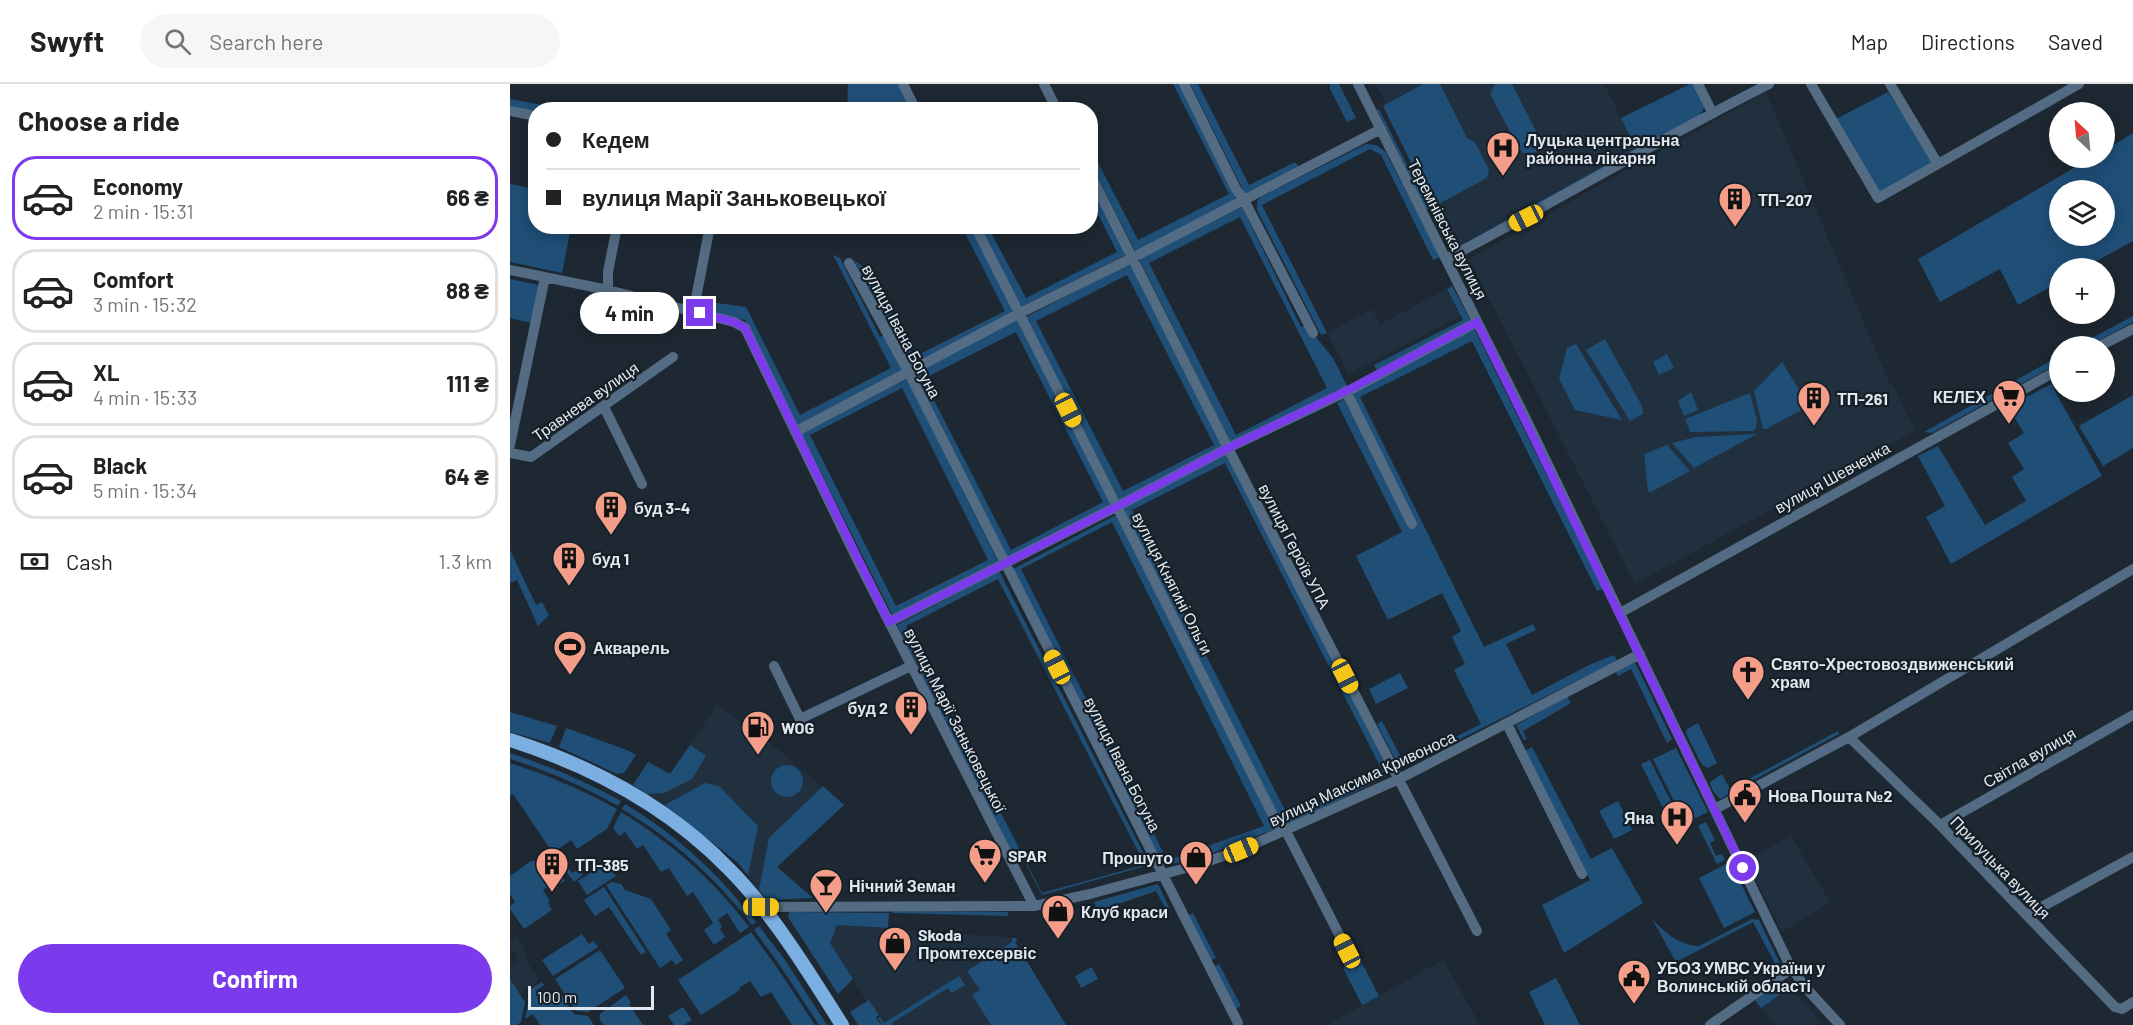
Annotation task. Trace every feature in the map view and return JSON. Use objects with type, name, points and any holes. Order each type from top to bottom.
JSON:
[{"type":"main road","points":[[510,740],[552,753],[598,774],[649,803],[689,832],[730,869],[761,907],[795,952],[842,1025]]},
{"type":"street","points":[[903,84],[912,102]]},
{"type":"street","points":[[1044,84],[1053,102]]},
{"type":"street","points":[[1184,84],[1236,189],[1244,200],[1313,333]]},
{"type":"street","name":"Теремнівська вулиця","points":[[1358,84],[1620,613],[1791,969],[1840,1025]]},
{"type":"street","points":[[1698,84],[1712,112]]},
{"type":"street","points":[[1446,260],[1526,218],[1712,112],[1768,84]]},
{"type":"street","points":[[1811,84],[1878,198],[2079,84]]},
{"type":"street","points":[[1890,84],[1938,164]]},
{"type":"street","points":[[510,111],[528,114]]},
{"type":"street","points":[[795,432],[1018,314],[1134,257],[1381,129]]},
{"type":"street","name":"вулиця Героїв УПА","points":[[1098,189],[1228,448],[1477,931]]},
{"type":"street","points":[[608,290],[608,272],[616,234]]},
{"type":"street","points":[[700,313],[696,298],[708,234]]},
{"type":"street","name":"вулиця Княгині Ольги","points":[[979,234],[1278,825],[1286,831],[1347,951]]},
{"type":"street","name":"вулиця Івана Богуна","points":[[849,263],[909,373],[1238,1023]]},
{"type":"street","name":"вулиця Марії Заньковецької","points":[[510,270],[608,290],[734,322],[745,328],[889,622],[1034,906]]},
{"type":"street","points":[[510,446],[545,277]]},
{"type":"street","points":[[889,622],[1228,448],[1346,392],[1477,322]]},
{"type":"street","points":[[2115,338],[2133,329]]},
{"type":"street","name":"Травнева вулиця","points":[[510,453],[531,457],[673,357]]},
{"type":"street","name":"вулиця Шевченка","points":[[1620,613],[2049,375]]},
{"type":"street","points":[[1346,392],[1412,524]]},
{"type":"street","points":[[604,407],[642,484]]},
{"type":"street","points":[[1715,809],[1849,738],[2133,569]]},
{"type":"street","name":"вулиця Максима Кривоноса","points":[[761,907],[1034,906],[1090,894],[1197,865],[1286,831],[1399,779],[1640,654]]},
{"type":"street","points":[[774,666],[800,719],[911,666]]},
{"type":"street","name":"Світла вулиця","points":[[1940,825],[2133,715]]},
{"type":"street","points":[[1507,724],[1582,874]]},
{"type":"street","name":"Прилуцька вулиця","points":[[1849,738],[1940,825],[2115,1007],[2122,1009],[2133,1002]]},
{"type":"street","points":[[2027,915],[2133,857]]},
{"type":"street","points":[[1021,906],[1025,891]]},
{"type":"street","points":[[1710,1025],[1791,969]]},
{"type":"shaded area","points":[[848,84],[899,84],[908,102],[847,102]]},
{"type":"shaded area","points":[[1173,84],[1179,84],[1237,199],[1135,251],[1098,179],[1098,162],[1138,240],[1229,194]]},
{"type":"shaded area","points":[[1190,84],[1198,84],[1249,185],[1295,162],[1299,167],[1245,194]]},
{"type":"shaded area","points":[[1330,84],[1339,84],[1356,118],[1347,122],[1330,89]]},
{"type":"shaded area","name":"Луцька центральна районна лікарня","points":[[1376,84],[1604,84],[1636,148],[1458,247]]},
{"type":"shaded area","points":[[1423,84],[1440,84],[1467,138],[1475,142],[1489,170],[1487,178],[1433,207],[1383,106]]},
{"type":"shaded area","points":[[1495,84],[1512,84],[1541,141],[1540,150],[1529,155],[1523,153],[1518,147],[1490,94]]},
{"type":"shaded area","points":[[1690,84],[1695,84],[1704,104],[1703,111],[1696,118],[1456,252],[1436,212],[1439,210],[1458,247],[1636,148],[1621,118]]},
{"type":"shaded area","points":[[1766,92],[1890,384],[1892,383],[1915,431],[1635,584],[1469,259]]},
{"type":"shaded area","points":[[1888,92],[1934,162],[1880,193],[1836,119]]},
{"type":"shaded area","points":[[510,99],[528,102],[528,110],[510,106]]},
{"type":"shaded area","points":[[1379,109],[1429,209],[1426,210],[1377,110]]},
{"type":"shaded area","points":[[2133,133],[2133,241],[2102,258],[2049,258],[2049,288],[2018,305],[2000,269],[1940,302],[1918,259],[2049,183],[2049,246],[2115,246],[2115,180],[2053,180],[2074,168],[2115,168],[2115,144]]},
{"type":"shaded area","points":[[1366,144],[1376,145],[1385,151],[1440,257],[1433,260],[1381,155],[1370,149],[1262,205],[1327,333],[1321,335],[1257,210],[1257,201]]},
{"type":"shaded area","points":[[1504,144],[1507,145],[1514,160],[1513,163],[1500,169],[1488,156],[1489,151]]},
{"type":"shaded area","points":[[510,184],[528,188],[528,234],[570,234],[562,273],[510,262]]},
{"type":"shaded area","points":[[1098,196],[1128,254],[1021,308],[984,234],[992,234],[1026,298],[1117,252],[1098,214]]},
{"type":"shaded area","points":[[1242,207],[1301,327],[1306,325],[1333,358],[1347,386],[1231,443],[1139,259]],"holes":[[[1240,217],[1327,388],[1236,435],[1149,263]]]},
{"type":"shaded area","points":[[966,234],[974,234],[1014,313],[910,368],[854,260],[870,272],[914,357],[1005,311]]},
{"type":"shaded area","points":[[833,255],[840,258],[880,337],[885,335],[904,372],[797,428],[745,320],[710,313],[703,301],[746,307],[800,415],[891,368]]},
{"type":"shaded area","points":[[1130,263],[1223,447],[1120,501],[1026,317]],"holes":[[[1127,275],[1214,445],[1123,491],[1036,321]]]},
{"type":"shaded area","points":[[510,279],[539,285],[531,323],[510,318]]},
{"type":"shaded area","points":[[1452,286],[1471,321],[1377,371],[1374,365],[1463,320],[1447,289]]},
{"type":"shaded area","points":[[1447,289],[1461,316],[1348,374],[1327,333],[1372,309],[1380,324]]},
{"type":"shaded area","points":[[2133,316],[2133,322],[2107,336],[2096,336]]},
{"type":"shaded area","points":[[1017,319],[1111,505],[1007,557],[915,374]],"holes":[[[1016,332],[1103,502],[1011,550],[923,379]]]},
{"type":"shaded area","points":[[1474,328],[1603,589],[1597,591],[1472,341],[1360,397],[1484,647],[1533,624],[1536,630],[1506,644],[1532,695],[1589,665],[1614,655],[1617,661],[1400,769],[1377,724],[1382,721],[1404,763],[1481,724],[1454,670],[1465,664],[1452,637],[1461,631],[1442,593],[1388,620],[1356,556],[1402,532],[1337,403],[1346,398],[1412,529],[1417,527],[1351,392]]},
{"type":"shaded area","points":[[1605,339],[1642,406],[1643,414],[1630,421],[1586,350]]},
{"type":"shaded area","points":[[1576,344],[1622,420],[1575,410],[1559,379],[1567,348]]},
{"type":"shaded area","points":[[1667,354],[1674,368],[1659,375],[1653,362]]},
{"type":"shaded area","points":[[1782,362],[1809,406],[1763,429],[1754,391]]},
{"type":"shaded area","points":[[2049,362],[2049,369],[1932,433],[1924,432]]},
{"type":"shaded area","points":[[907,379],[999,563],[893,616],[801,433]],"holes":[[[902,388],[988,560],[896,606],[810,435]]]},
{"type":"shaded area","points":[[2049,385],[2049,402],[2061,402],[2102,476],[1951,564],[1926,517],[1945,506],[1918,456],[1938,446],[1985,525],[2026,501],[2012,477],[2024,469],[2008,443],[2024,433],[2008,407]]},
{"type":"shaded area","points":[[1691,392],[1698,410],[1684,416],[1678,401]]},
{"type":"shaded area","points":[[1750,393],[1757,420],[1753,431],[1690,432],[1685,419]]},
{"type":"shaded area","points":[[2133,395],[2133,448],[2103,466],[2079,426]]},
{"type":"shaded area","points":[[1757,434],[1694,468],[1672,443],[1696,437]]},
{"type":"shaded area","points":[[1667,445],[1690,471],[1651,492],[1648,491],[1644,454]]},
{"type":"shaded area","points":[[1227,454],[1390,774],[1285,828],[1122,508]],"holes":[[[1225,463],[1382,770],[1289,818],[1132,510]]]},
{"type":"shaded area","points":[[1116,515],[1275,829],[1207,855],[1162,866],[1013,569]],"holes":[[[1112,522],[1264,826],[1205,847],[1205,849],[1167,860],[1021,569]]]},
{"type":"shaded area","points":[[510,550],[536,605],[542,602],[549,615],[538,626],[517,580],[510,583]]},
{"type":"shaded area","points":[[999,571],[1145,856],[1142,867],[1042,895],[1019,850],[1011,853],[897,625]],"holes":[[[998,579],[1141,857],[1140,866],[1042,893],[979,770],[976,771],[906,626]]]},
{"type":"shaded area","points":[[1635,662],[1672,739],[1667,743],[1631,669],[1618,676],[1616,672]]},
{"type":"shaded area","points":[[1400,673],[1408,688],[1376,704],[1369,689]]},
{"type":"shaded area","points":[[1567,696],[1571,703],[1523,731],[1527,739],[1524,740],[1516,725]]},
{"type":"shaded area","points":[[717,705],[766,740],[844,805],[777,867],[759,890],[737,862],[695,826],[633,785],[648,762],[670,774]]},
{"type":"shaded area","points":[[510,712],[557,726],[550,743],[510,732]]},
{"type":"shaded area","points":[[1698,723],[1717,763],[1708,768],[1702,765],[1686,733],[1687,729]]},
{"type":"shaded area","points":[[566,728],[636,755],[624,773],[617,774],[559,747]]},
{"type":"shaded area","points":[[1838,731],[1839,734],[1721,799],[1712,789],[1710,782],[1722,774],[1730,789]]},
{"type":"shaded area","points":[[690,745],[706,756],[692,779],[664,793],[647,794],[633,785],[648,762],[670,774]]},
{"type":"shaded area","points":[[1532,747],[1591,859],[1612,848],[1643,903],[1564,953],[1542,905],[1590,880],[1523,752]]},
{"type":"shaded area","points":[[1676,748],[1708,812],[1685,823],[1653,759]]},
{"type":"shaded area","points":[[510,753],[567,774],[621,801],[618,806],[565,780],[510,759]]},
{"type":"shaded area","points":[[1650,760],[1684,827],[1678,829],[1681,836],[1678,838],[1641,764]]},
{"type":"shaded area","points":[[510,763],[565,783],[617,809],[607,829],[577,849],[571,840],[557,850],[562,857],[539,859],[551,850],[513,794],[510,796]]},
{"type":"shaded area","points":[[787,765],[798,770],[803,781],[798,792],[787,797],[776,792],[771,781],[776,770]]},
{"type":"shaded area","points":[[705,783],[719,786],[758,826],[748,875],[737,862],[665,805]]},
{"type":"shaded area","points":[[823,786],[844,805],[777,867],[813,898],[767,900],[759,890],[769,838]]},
{"type":"shaded area","points":[[1618,801],[1632,830],[1614,839],[1599,811]]},
{"type":"shaded area","points":[[625,804],[680,842],[727,887],[756,922],[752,925],[693,861],[659,833],[622,809]]},
{"type":"shaded area","points":[[621,812],[657,836],[691,864],[749,927],[740,933],[727,913],[718,920],[725,937],[714,945],[704,930],[713,923],[693,892],[687,896],[669,868],[661,872],[643,845],[637,849],[625,832],[619,836],[613,828]]},
{"type":"shaded area","points":[[1706,822],[1715,840],[1710,843],[1716,856],[1722,854],[1725,860],[1717,864],[1698,826]]},
{"type":"shaded area","points":[[1791,836],[1830,902],[1782,932],[1746,860]]},
{"type":"shaded area","points":[[562,860],[572,873],[579,869],[583,875],[574,882],[563,867],[558,870],[565,881],[543,890],[550,901],[548,903],[552,910],[524,929],[510,909],[515,902],[510,894],[510,876],[531,861]]},
{"type":"shaded area","points":[[607,862],[616,876],[587,895],[578,881]]},
{"type":"shaded area","points":[[1726,864],[1737,876],[1755,912],[1724,928],[1699,878]]},
{"type":"shaded area","points":[[612,882],[621,884],[625,890],[651,899],[671,930],[666,934],[683,960],[676,965],[672,960],[660,968],[606,885]]},
{"type":"shaded area","points":[[1158,884],[1170,909],[1167,911],[1156,891],[1098,911],[1094,902]]},
{"type":"shaded area","points":[[604,887],[646,952],[641,955],[609,907],[595,916],[584,900]]},
{"type":"shaded area","points":[[893,911],[1008,912],[1008,916],[893,913]]},
{"type":"shaded area","points":[[789,912],[889,913],[888,928],[837,925],[830,943],[853,979],[838,994],[788,917]]},
{"type":"shaded area","points":[[1193,913],[1216,958],[1210,961],[1187,916]]},
{"type":"shaded area","points":[[1652,919],[1679,941],[1699,946],[1752,919],[1759,920],[1782,968],[1779,971],[1753,922],[1676,962]]},
{"type":"shaded area","points":[[837,925],[1016,938],[1015,942],[1066,1025],[885,1025],[870,1001],[867,1002],[830,943]]},
{"type":"shaded area","points":[[759,926],[785,960],[827,1025],[819,1025],[754,930]]},
{"type":"shaded area","points":[[751,932],[815,1025],[792,1025],[771,992],[761,997],[750,981],[701,1015],[678,980]]},
{"type":"shaded area","points":[[582,934],[589,944],[594,941],[598,947],[553,976],[542,960]]},
{"type":"shaded area","points":[[517,936],[524,948],[528,963],[539,980],[520,994],[510,979],[510,965],[512,967],[518,962],[515,959],[518,957],[510,945],[510,940]]},
{"type":"shaded area","points":[[1012,938],[1016,938],[1015,942],[1066,1025],[991,1025],[972,995],[980,990],[967,971],[1012,942]]},
{"type":"shaded area","points":[[600,950],[625,988],[588,1012],[576,1011],[555,979]]},
{"type":"shaded area","points":[[1360,959],[1379,996],[1362,1005],[1343,968]]},
{"type":"shaded area","points":[[1443,960],[1480,1025],[1327,1025],[1425,970]]},
{"type":"shaded area","points":[[1219,964],[1241,1006],[1235,1009],[1213,967]]},
{"type":"shaded area","points":[[1092,967],[1098,979],[1081,988],[1075,976]]},
{"type":"shaded area","points":[[959,976],[965,985],[952,993],[948,988],[892,1023],[893,1025],[882,1025],[878,1018],[880,1017],[884,1023]]},
{"type":"shaded area","points":[[1556,978],[1580,1025],[1545,1025],[1529,992]]},
{"type":"shaded area","points":[[510,979],[525,1002],[521,1022],[517,1025],[510,1025]]},
{"type":"shaded area","points":[[542,982],[544,985],[536,991],[542,1000],[558,990],[574,1014],[588,1016],[594,1025],[540,1025],[533,1014],[525,1019],[531,989]]},
{"type":"shaded area","points":[[1776,985],[1782,993],[1761,1008],[1755,1000]]},
{"type":"shaded area","points":[[1790,987],[1822,1023],[1820,1025],[1776,1025],[1761,1008]]},
{"type":"shaded area","points":[[626,995],[631,1003],[629,1004],[643,1025],[604,1025],[600,1020],[600,1014]]},
{"type":"shaded area","points":[[869,1000],[879,1015],[876,1017],[881,1025],[858,1025],[850,1012]]},
{"type":"shaded area","points":[[683,1007],[692,1020],[684,1025],[674,1025],[668,1016]]},
{"type":"place","name":"Луцька центральна районна лікарня","points":[[1503,177]]},
{"type":"place","name":"ТП-207","points":[[1735,228]]},
{"type":"place","name":"КЕЛЕХ","points":[[2009,425]]},
{"type":"place","name":"ТП-261","points":[[1814,427]]},
{"type":"place","name":"буд 3-4","points":[[611,536]]},
{"type":"place","name":"буд 1","points":[[569,587]]},
{"type":"place","name":"Акварель","points":[[570,676]]},
{"type":"place","name":"Свято-Хрестовоздвиженський храм","points":[[1748,701]]},
{"type":"place","name":"буд 2","points":[[911,736]]},
{"type":"place","name":"WOG","points":[[758,756]]},
{"type":"place","name":"Нова Пошта №2","points":[[1745,824]]},
{"type":"place","name":"Яна","points":[[1677,846]]},
{"type":"place","name":"SPAR","points":[[985,884]]},
{"type":"place","name":"Прошуто","points":[[1196,886]]},
{"type":"place","name":"ТП-385","points":[[552,893]]},
{"type":"place","name":"Нічний Земан","points":[[826,914]]},
{"type":"place","name":"Клуб краси","points":[[1058,940]]},
{"type":"place","name":"Skoda Промтехсервіс","points":[[895,972]]},
{"type":"place","name":"УБОЗ УМВС України у Волинськiй області","points":[[1634,1005]]},
{"type":"route","points":[[700,313],[734,322],[745,328],[889,622],[1228,448],[1352,388],[1477,322],[1743,868]]}]
